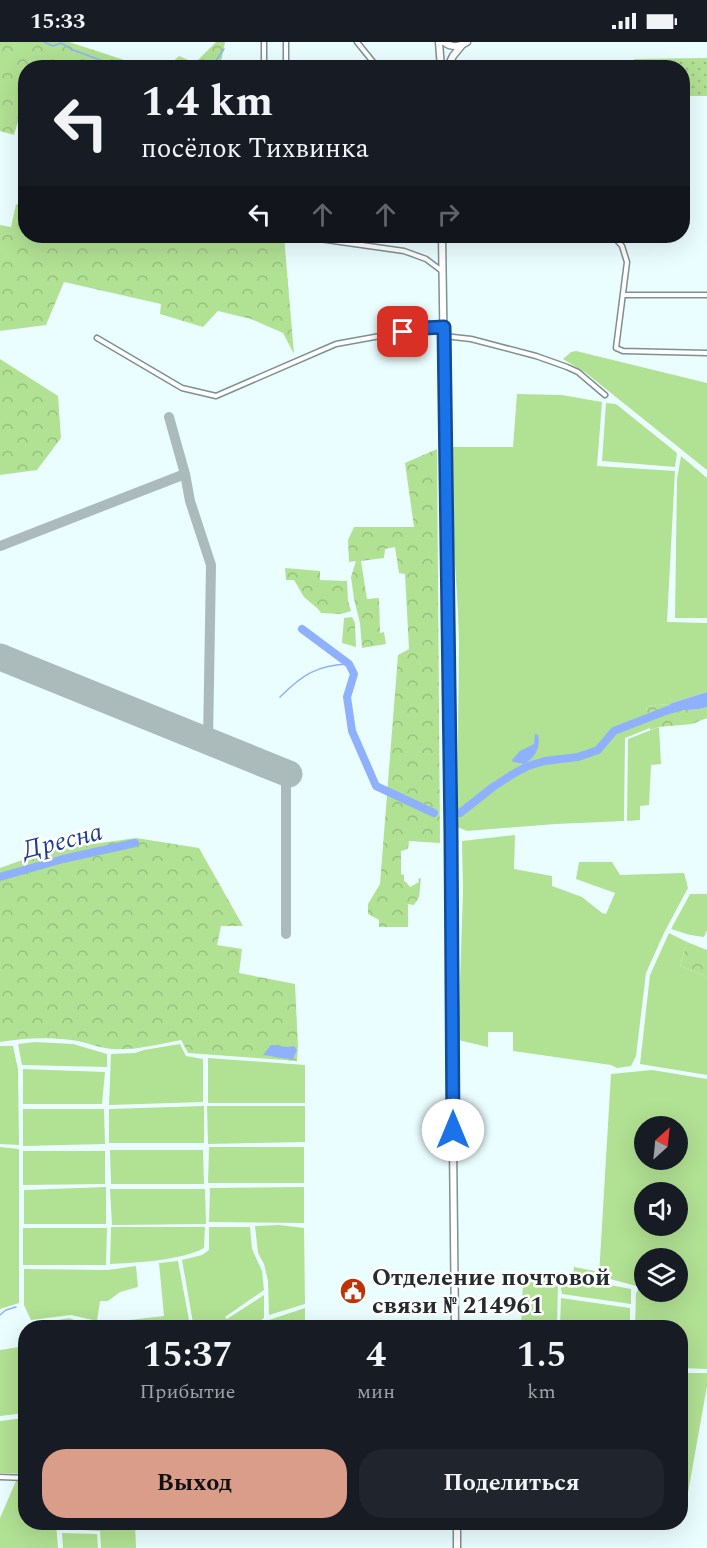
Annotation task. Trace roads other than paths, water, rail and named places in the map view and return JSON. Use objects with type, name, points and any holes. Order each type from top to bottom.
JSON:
[{"type":"main road","points":[[439,42],[440,60]]},
{"type":"main road","points":[[444,42],[454,47],[465,44]]},
{"type":"main road","points":[[451,60],[465,44]]},
{"type":"main road","points":[[442,243],[451,834],[455,1320]]},
{"type":"main road","points":[[457,1530],[457,1548]]},
{"type":"street","points":[[264,42],[264,60]]},
{"type":"street","points":[[286,42],[286,60]]},
{"type":"street","points":[[357,42],[372,60]]},
{"type":"street","points":[[353,243],[404,251],[426,259],[442,272]]},
{"type":"street","points":[[619,243],[627,262],[616,348],[623,351],[707,353]]},
{"type":"street","points":[[623,295],[707,296]]},
{"type":"street","points":[[97,338],[182,388],[216,396],[336,344],[424,328],[444,327]]},
{"type":"street","points":[[444,336],[471,339],[536,356],[567,367],[578,372],[605,394]]},
{"type":"street","points":[[0,1477],[18,1478]]},
{"type":"water","points":[[707,692],[707,707],[673,711],[669,704]]},
{"type":"water","points":[[535,734],[538,735],[539,744],[534,755],[524,764],[513,762],[512,760],[520,751],[534,744]]},
{"type":"water","points":[[271,1045],[294,1046],[297,1050],[293,1059],[263,1055]]},
{"type":"waterway","points":[[44,42],[53,46],[61,43],[100,60]]},
{"type":"waterway","points":[[216,60],[224,49]]},
{"type":"waterway","points":[[302,629],[349,664],[354,674],[347,697],[352,731],[376,786],[434,813]]},
{"type":"waterway","points":[[280,697],[303,677],[319,669],[349,664]]},
{"type":"waterway","points":[[460,813],[493,787],[528,766],[545,761],[578,757],[598,750],[614,731],[680,707]]},
{"type":"waterway","points":[[526,761],[528,766]]},
{"type":"waterway","name":"Дресна","points":[[0,877],[63,859],[135,843]]},
{"type":"waterway","points":[[0,1315],[16,1307]]},
{"type":"place","name":"Отделение почтовой связи № 214961","points":[[353,1291]]}]
